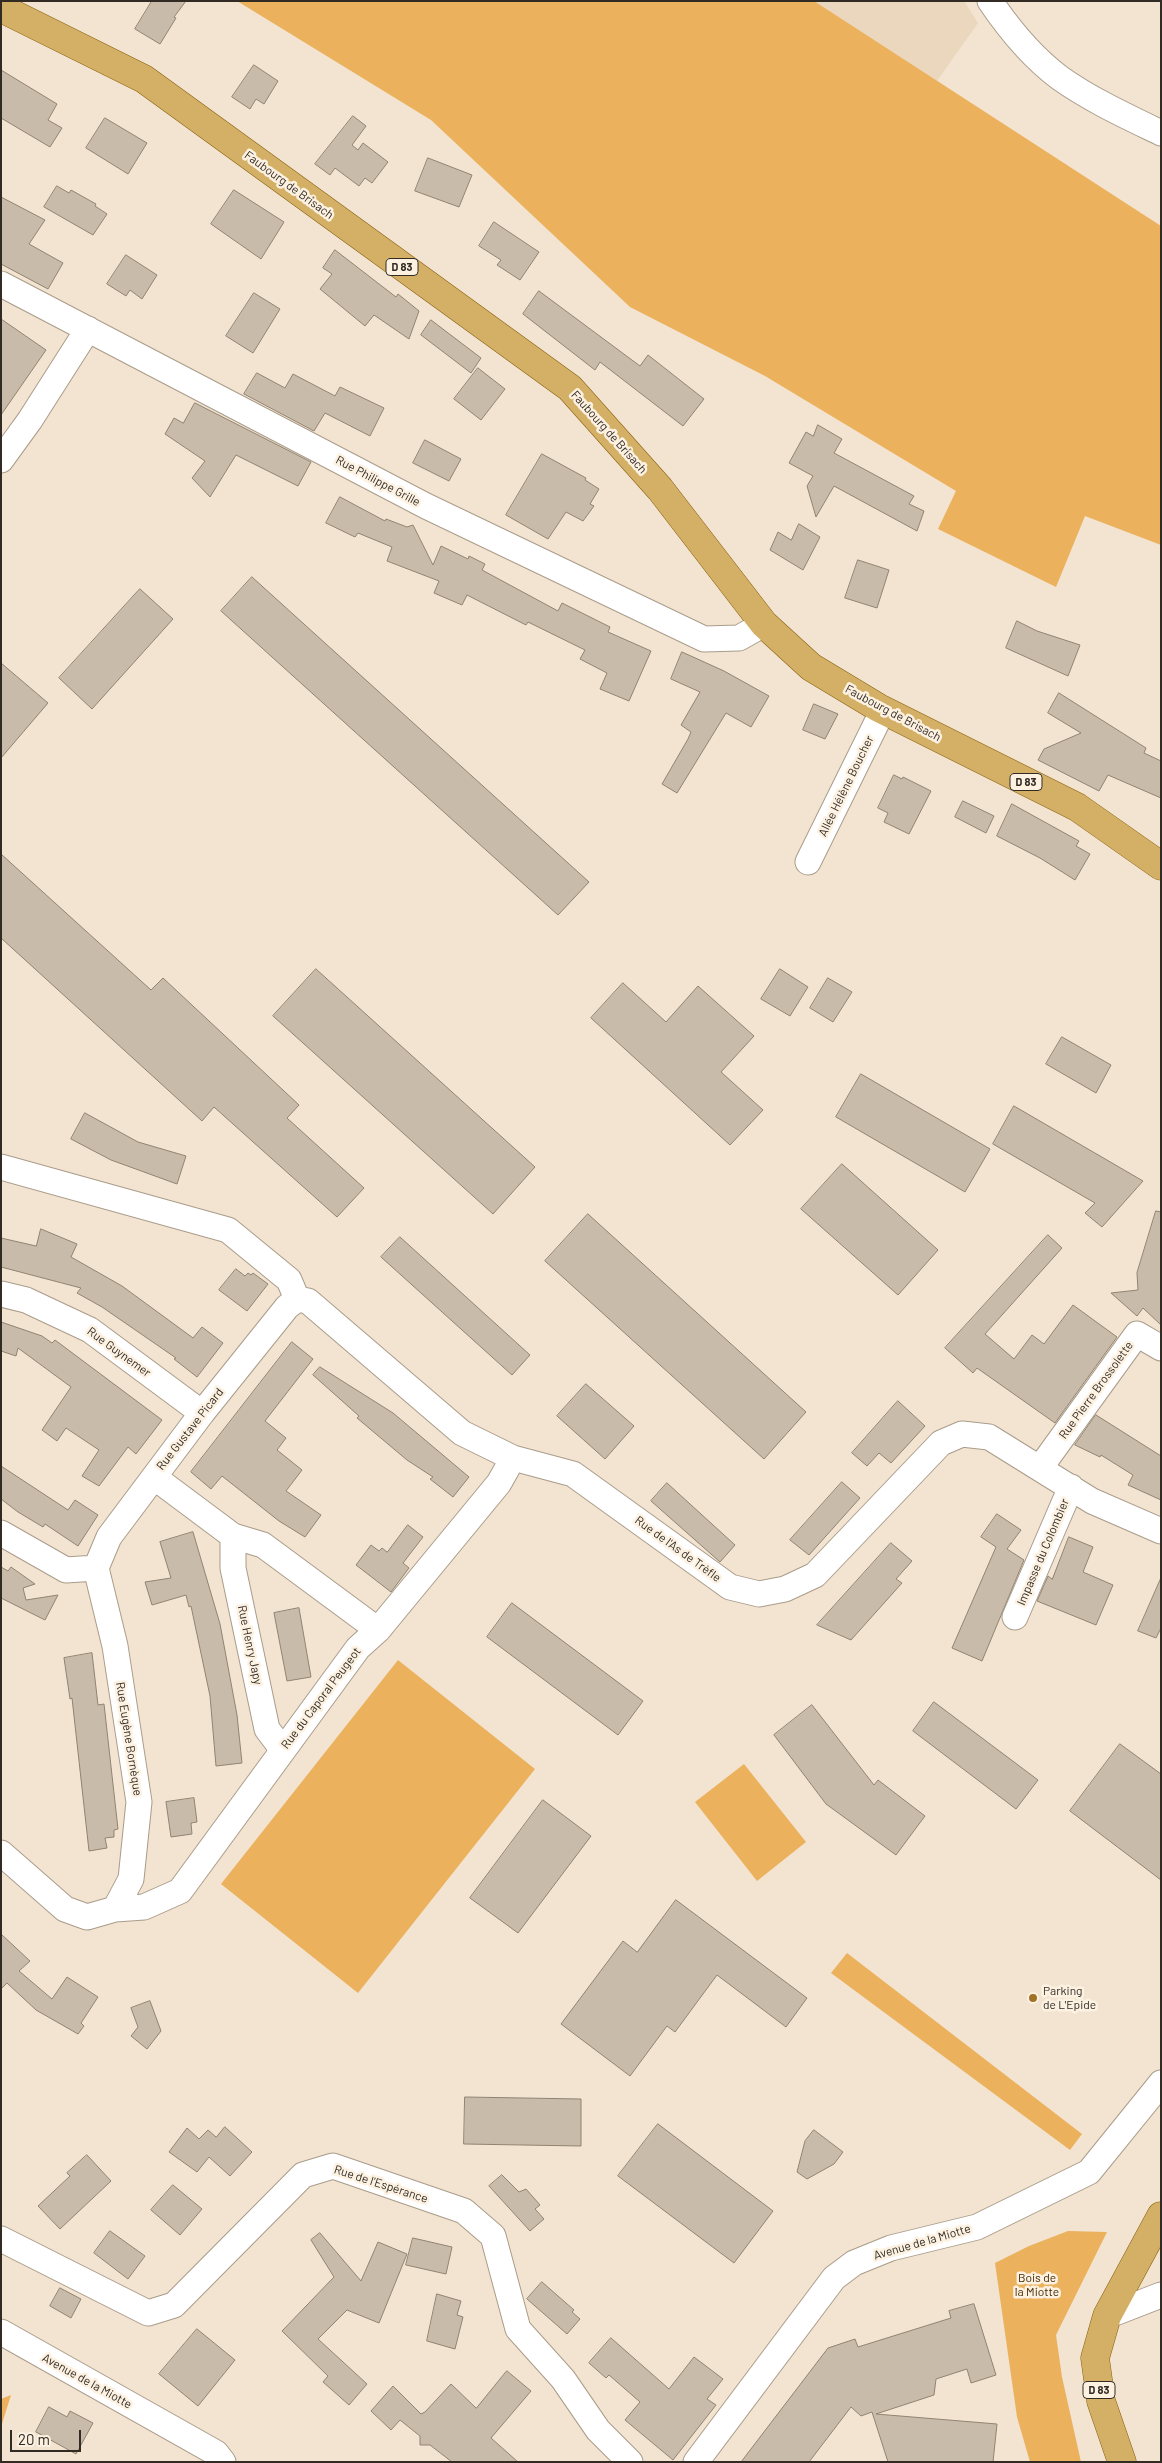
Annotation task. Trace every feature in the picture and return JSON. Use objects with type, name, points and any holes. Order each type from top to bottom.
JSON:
[{"type":"main road","name":"Faubourg de Brisach","points":[[1,8],[144,79],[570,388],[660,489],[764,624],[811,667],[883,710],[1076,807],[1161,866]]},
{"type":"main road","name":"D 83","points":[[1122,2462],[1101,2401],[1095,2358],[1107,2316],[1161,2216]]},
{"type":"street","points":[[990,1],[1009,29],[1058,76],[1095,100],[1161,133]]},
{"type":"street","name":"Rue Philippe Grille","points":[[1,284],[426,506],[704,639],[739,638],[764,624]]},
{"type":"street","points":[[1,460],[30,420],[88,329]]},
{"type":"street","name":"Allée Hélène Boucher","points":[[808,862],[883,710]]},
{"type":"street","points":[[1,1167],[228,1230],[290,1280],[297,1299]]},
{"type":"street","name":"Rue Guynemer","points":[[1,1294],[26,1300],[90,1330],[202,1413]]},
{"type":"street","name":"Rue Gustave Picard","points":[[96,1568],[109,1537],[202,1413],[287,1307],[297,1299]]},
{"type":"street","name":"Rue de l'As de Trèfle","points":[[297,1299],[308,1301],[462,1433],[513,1458],[573,1474],[730,1587],[759,1594],[785,1589],[816,1575],[940,1443],[962,1434],[988,1437],[1092,1501],[1161,1531]]},
{"type":"street","name":"Rue Pierre Brossolette","points":[[1040,1468],[1137,1334],[1161,1348]]},
{"type":"street","name":"Rue du Caporal Peugeot","points":[[1,1853],[65,1909],[87,1917],[115,1909],[144,1908],[180,1891],[358,1648],[378,1630],[499,1483],[513,1458]]},
{"type":"street","points":[[154,1478],[233,1536],[263,1545],[378,1630]]},
{"type":"street","name":"Impasse du Colombier","points":[[1015,1617],[1071,1487]]},
{"type":"street","points":[[1,1533],[66,1570],[96,1568]]},
{"type":"street","name":"Rue Henry Japy","points":[[233,1536],[233,1568],[267,1729],[282,1750]]},
{"type":"street","name":"Rue Eugène Bornèque","points":[[96,1568],[115,1646],[139,1802],[131,1879],[115,1909]]},
{"type":"street","name":"Avenue de la Miotte","points":[[696,2462],[834,2278],[854,2264],[891,2248],[977,2227],[1089,2172],[1161,2082]]},
{"type":"street","name":"Rue de l'Espérance","points":[[1,2239],[148,2312],[174,2305],[303,2175],[333,2166],[464,2211],[493,2236],[518,2329],[563,2379],[598,2430],[630,2462]]},
{"type":"street","points":[[1107,2316],[1161,2295]]},
{"type":"street","name":"Avenue de la Miotte","points":[[1,2332],[216,2453],[223,2462]]},
{"type":"shaded area","points":[[814,1],[964,1],[978,23],[937,81]]},
{"type":"green space","points":[[237,1],[814,1],[1161,226],[1161,545],[1085,516],[1056,587],[938,529],[956,491],[765,376],[630,307],[431,120]]},
{"type":"green space","points":[[398,1660],[535,1769],[358,1993],[221,1884]]},
{"type":"green space","points":[[744,1764],[806,1842],[757,1881],[695,1802]]},
{"type":"green space","points":[[847,1953],[1082,2134],[1070,2150],[831,1973]]},
{"type":"green space","name":"Bois de la Miotte","points":[[1068,2231],[1107,2232],[1056,2335],[1062,2377],[1081,2462],[1030,2462],[1017,2417],[995,2263],[1029,2246]]},
{"type":"green space","points":[[11,2395],[1,2427],[1,2399]]},
{"type":"building","points":[[152,1],[186,1],[174,17],[176,18],[160,44],[135,29]]},
{"type":"building","points":[[254,65],[278,81],[264,104],[256,99],[250,109],[232,97]]},
{"type":"building","points":[[1,70],[57,104],[48,120],[62,128],[50,147],[1,118]]},
{"type":"building","points":[[353,116],[366,126],[352,145],[358,150],[363,143],[388,162],[372,183],[365,178],[359,186],[335,168],[330,175],[315,164]]},
{"type":"building","points":[[105,118],[147,143],[128,174],[86,148]]},
{"type":"building","points":[[428,158],[472,175],[459,207],[415,191]]},
{"type":"building","points":[[57,186],[69,193],[71,190],[96,204],[95,206],[107,214],[93,235],[44,207]]},
{"type":"building","points":[[234,190],[284,222],[261,259],[211,224]]},
{"type":"building","points":[[1,197],[45,220],[29,244],[63,263],[48,289],[1,264]]},
{"type":"building","points":[[494,222],[539,252],[520,280],[497,265],[501,260],[479,246]]},
{"type":"building","points":[[335,250],[396,297],[398,294],[419,311],[409,339],[374,315],[365,326],[320,289],[332,274],[323,268]]},
{"type":"building","points":[[126,255],[157,275],[142,299],[130,290],[126,296],[107,284]]},
{"type":"building","points":[[539,291],[640,366],[648,355],[704,399],[683,426],[600,362],[595,370],[523,314]]},
{"type":"building","points":[[254,293],[280,309],[253,353],[226,336]]},
{"type":"building","points":[[1,319],[46,350],[1,415]]},
{"type":"building","points":[[431,320],[481,358],[471,373],[421,335]]},
{"type":"building","points":[[478,368],[505,389],[481,420],[454,399]]},
{"type":"building","points":[[257,373],[285,388],[293,374],[335,396],[340,387],[384,408],[370,436],[325,413],[314,431],[244,394]]},
{"type":"building","points":[[195,403],[311,462],[298,486],[236,455],[210,497],[192,478],[205,461],[165,434],[174,418],[183,423]]},
{"type":"building","points":[[818,425],[842,439],[834,453],[914,496],[909,504],[924,511],[917,531],[834,486],[816,517],[807,486],[813,476],[789,463],[806,432],[813,436]]},
{"type":"building","points":[[425,440],[461,459],[449,481],[413,463]]},
{"type":"building","points":[[542,454],[586,478],[585,480],[599,489],[590,504],[594,506],[583,521],[566,512],[548,539],[506,515]]},
{"type":"building","points":[[340,497],[385,521],[386,519],[407,527],[413,525],[433,565],[441,546],[468,559],[469,556],[485,564],[482,570],[558,611],[562,603],[610,627],[608,632],[651,651],[629,701],[600,689],[607,673],[580,659],[585,650],[528,622],[526,625],[467,595],[462,605],[434,593],[439,581],[387,561],[392,547],[358,533],[355,537],[326,523]]},
{"type":"building","points":[[799,524],[820,537],[803,570],[770,550],[778,532],[791,540]]},
{"type":"building","points":[[858,560],[889,570],[877,608],[845,598]]},
{"type":"building","points":[[252,577],[589,882],[558,915],[221,611]]},
{"type":"building","points":[[140,589],[173,619],[92,709],[59,678]]},
{"type":"building","points":[[1017,621],[1037,631],[1080,645],[1068,676],[1006,648]]},
{"type":"building","points":[[682,652],[724,671],[769,696],[751,727],[726,713],[677,793],[662,784],[691,732],[681,725],[700,692],[671,679]]},
{"type":"building","points":[[1,663],[48,703],[1,758]]},
{"type":"building","points":[[1059,693],[1146,748],[1144,753],[1161,761],[1161,798],[1108,775],[1099,791],[1038,760],[1044,749],[1081,733],[1048,713]]},
{"type":"building","points":[[814,704],[838,714],[825,739],[803,730]]},
{"type":"building","points":[[894,775],[902,779],[903,777],[931,791],[909,834],[884,822],[888,813],[878,808]]},
{"type":"building","points":[[963,801],[994,816],[986,833],[955,817]]},
{"type":"building","points":[[1012,804],[1079,841],[1076,846],[1090,854],[1075,880],[1040,858],[997,836]]},
{"type":"building","points":[[1,854],[151,990],[163,978],[299,1105],[287,1118],[364,1188],[337,1217],[214,1107],[202,1121],[1,938]]},
{"type":"building","points":[[316,969],[535,1167],[493,1214],[273,1016]]},
{"type":"building","points":[[780,969],[808,987],[790,1016],[761,999]]},
{"type":"building","points":[[828,978],[852,992],[833,1022],[810,1008]]},
{"type":"building","points":[[623,983],[666,1022],[698,986],[754,1036],[721,1072],[763,1110],[730,1145],[591,1018]]},
{"type":"building","points":[[1062,1037],[1111,1065],[1096,1093],[1046,1064]]},
{"type":"building","points":[[861,1074],[990,1149],[965,1192],[836,1117]]},
{"type":"building","points":[[1014,1106],[1143,1181],[1102,1227],[1085,1213],[1095,1203],[993,1144]]},
{"type":"building","points":[[85,1113],[138,1142],[186,1156],[177,1184],[111,1160],[71,1139]]},
{"type":"building","points":[[842,1164],[938,1250],[898,1295],[801,1209]]},
{"type":"building","points":[[1156,1211],[1161,1212],[1161,1325],[1143,1308],[1137,1316],[1111,1293],[1138,1290],[1137,1273]]},
{"type":"building","points":[[588,1214],[806,1412],[764,1459],[545,1261]]},
{"type":"building","points":[[41,1229],[77,1244],[71,1257],[122,1286],[193,1338],[202,1327],[223,1343],[197,1377],[174,1359],[176,1358],[102,1307],[77,1293],[81,1288],[1,1267],[1,1238],[36,1246]]},
{"type":"building","points":[[1048,1235],[1062,1248],[985,1334],[1014,1359],[1032,1335],[1044,1344],[1073,1305],[1117,1337],[1055,1423],[977,1368],[973,1373],[945,1348]]},
{"type":"building","points":[[400,1237],[530,1355],[512,1375],[381,1257]]},
{"type":"building","points":[[236,1269],[245,1276],[248,1273],[251,1275],[253,1273],[268,1284],[247,1311],[219,1290]]},
{"type":"building","points":[[1,1322],[42,1336],[52,1343],[55,1340],[162,1420],[136,1454],[128,1447],[99,1486],[82,1476],[99,1450],[66,1428],[57,1441],[42,1430],[71,1387],[18,1348],[16,1356],[1,1351]]},
{"type":"building","points":[[292,1342],[313,1359],[265,1421],[286,1438],[277,1450],[302,1470],[286,1491],[321,1515],[305,1537],[279,1521],[222,1476],[211,1489],[191,1472]]},
{"type":"building","points":[[320,1367],[393,1413],[469,1477],[453,1497],[430,1479],[433,1477],[407,1460],[357,1418],[359,1416],[313,1375]]},
{"type":"building","points":[[586,1384],[634,1426],[605,1459],[557,1416]]},
{"type":"building","points":[[898,1401],[925,1426],[891,1463],[879,1453],[867,1466],[852,1453]]},
{"type":"building","points":[[1096,1415],[1161,1456],[1161,1500],[1128,1485],[1133,1475],[1101,1455],[1100,1457],[1075,1445]]},
{"type":"building","points":[[1,1466],[68,1510],[75,1500],[98,1515],[78,1546],[45,1524],[43,1527],[18,1512],[1,1499]]},
{"type":"building","points":[[842,1482],[860,1498],[809,1555],[790,1540]]},
{"type":"building","points":[[667,1483],[735,1545],[720,1562],[651,1501]]},
{"type":"building","points":[[997,1514],[1021,1530],[1007,1549],[1024,1560],[982,1661],[952,1648],[996,1547],[981,1537]]},
{"type":"building","points":[[408,1525],[423,1537],[403,1563],[409,1568],[391,1592],[356,1565],[371,1545],[379,1551],[382,1548],[387,1552]]},
{"type":"building","points":[[193,1532],[220,1624],[237,1715],[242,1763],[216,1766],[210,1696],[191,1606],[189,1607],[186,1595],[152,1605],[145,1582],[171,1578],[160,1542]]},
{"type":"building","points":[[1069,1537],[1093,1547],[1083,1572],[1113,1585],[1096,1625],[1037,1601],[1048,1576],[1052,1579]]},
{"type":"building","points":[[891,1543],[912,1561],[896,1579],[902,1583],[851,1640],[817,1625]]},
{"type":"building","points":[[1,1567],[8,1571],[11,1567],[35,1584],[23,1588],[26,1600],[58,1595],[45,1620],[1,1598]]},
{"type":"building","points":[[1161,1578],[1161,1628],[1156,1638],[1138,1631]]},
{"type":"building","points":[[512,1603],[643,1701],[618,1735],[487,1637]]},
{"type":"building","points":[[299,1608],[311,1677],[287,1681],[274,1613]]},
{"type":"building","points":[[92,1653],[98,1705],[104,1704],[118,1829],[114,1830],[114,1837],[105,1838],[107,1848],[89,1851],[72,1698],[70,1699],[64,1658]]},
{"type":"building","points":[[934,1702],[1038,1780],[1016,1809],[913,1731]]},
{"type":"building","points":[[812,1705],[874,1785],[878,1780],[925,1816],[896,1855],[826,1804],[774,1735]]},
{"type":"building","points":[[1120,1744],[1161,1774],[1161,1880],[1070,1811]]},
{"type":"building","points":[[194,1798],[197,1822],[191,1823],[192,1834],[171,1837],[166,1802]]},
{"type":"building","points":[[543,1800],[591,1836],[518,1933],[470,1898]]},
{"type":"building","points":[[676,1900],[807,1998],[786,2027],[717,1975],[675,2032],[667,2026],[630,2076],[561,2024],[623,1941],[637,1952]]},
{"type":"building","points":[[1,1934],[30,1961],[19,1971],[52,1999],[67,1977],[98,1997],[81,2023],[84,2026],[78,2034],[36,2010],[7,1983],[1,1989]]},
{"type":"building","points":[[150,2001],[161,2031],[147,2049],[131,2036],[138,2027],[131,2008]]},
{"type":"building","points":[[465,2097],[581,2099],[581,2146],[464,2144]]},
{"type":"building","points":[[658,2124],[773,2211],[734,2263],[618,2176]]},
{"type":"building","points":[[225,2127],[252,2152],[230,2176],[209,2157],[197,2172],[169,2152],[187,2128],[199,2139],[208,2130],[216,2137]]},
{"type":"building","points":[[814,2130],[843,2152],[834,2164],[807,2179],[797,2172],[805,2141]]},
{"type":"building","points":[[87,2155],[111,2181],[60,2229],[38,2206],[70,2176],[67,2173]]},
{"type":"building","points":[[502,2175],[519,2192],[526,2189],[540,2205],[535,2209],[544,2219],[530,2231],[489,2186]]},
{"type":"building","points":[[173,2185],[202,2209],[180,2235],[151,2210]]},
{"type":"building","points":[[110,2231],[145,2256],[128,2279],[94,2253]]},
{"type":"building","points":[[320,2233],[361,2281],[378,2242],[407,2254],[379,2323],[347,2310],[318,2339],[367,2384],[349,2405],[323,2382],[328,2376],[282,2331],[334,2277],[311,2240]]},
{"type":"building","points":[[413,2238],[452,2247],[446,2274],[406,2265]]},
{"type":"building","points":[[542,2282],[574,2310],[572,2312],[580,2319],[567,2334],[527,2299]]},
{"type":"building","points":[[60,2288],[81,2299],[71,2318],[50,2306]]},
{"type":"building","points":[[437,2294],[461,2301],[457,2315],[463,2317],[455,2349],[427,2341]]},
{"type":"building","points":[[974,2304],[996,2375],[971,2383],[967,2369],[936,2379],[934,2395],[876,2414],[997,2424],[993,2462],[888,2462],[872,2412],[861,2416],[851,2407],[809,2462],[741,2462],[828,2348],[855,2339],[858,2347],[951,2318],[949,2311]]},
{"type":"building","points":[[197,2329],[235,2360],[198,2406],[159,2374]]},
{"type":"building","points":[[611,2338],[669,2389],[694,2357],[723,2379],[707,2399],[716,2405],[673,2460],[625,2420],[640,2402],[609,2375],[606,2378],[589,2363]]},
{"type":"building","points":[[507,2371],[531,2391],[491,2438],[518,2462],[452,2462],[430,2445],[420,2445],[420,2436],[400,2420],[391,2430],[371,2411],[393,2386],[421,2414],[451,2384],[476,2408]]},
{"type":"building","points":[[49,2407],[67,2417],[70,2411],[93,2423],[76,2454],[36,2432]]},
{"type":"place","name":"Parking de L'Epide","points":[[1033,1998]]}]
